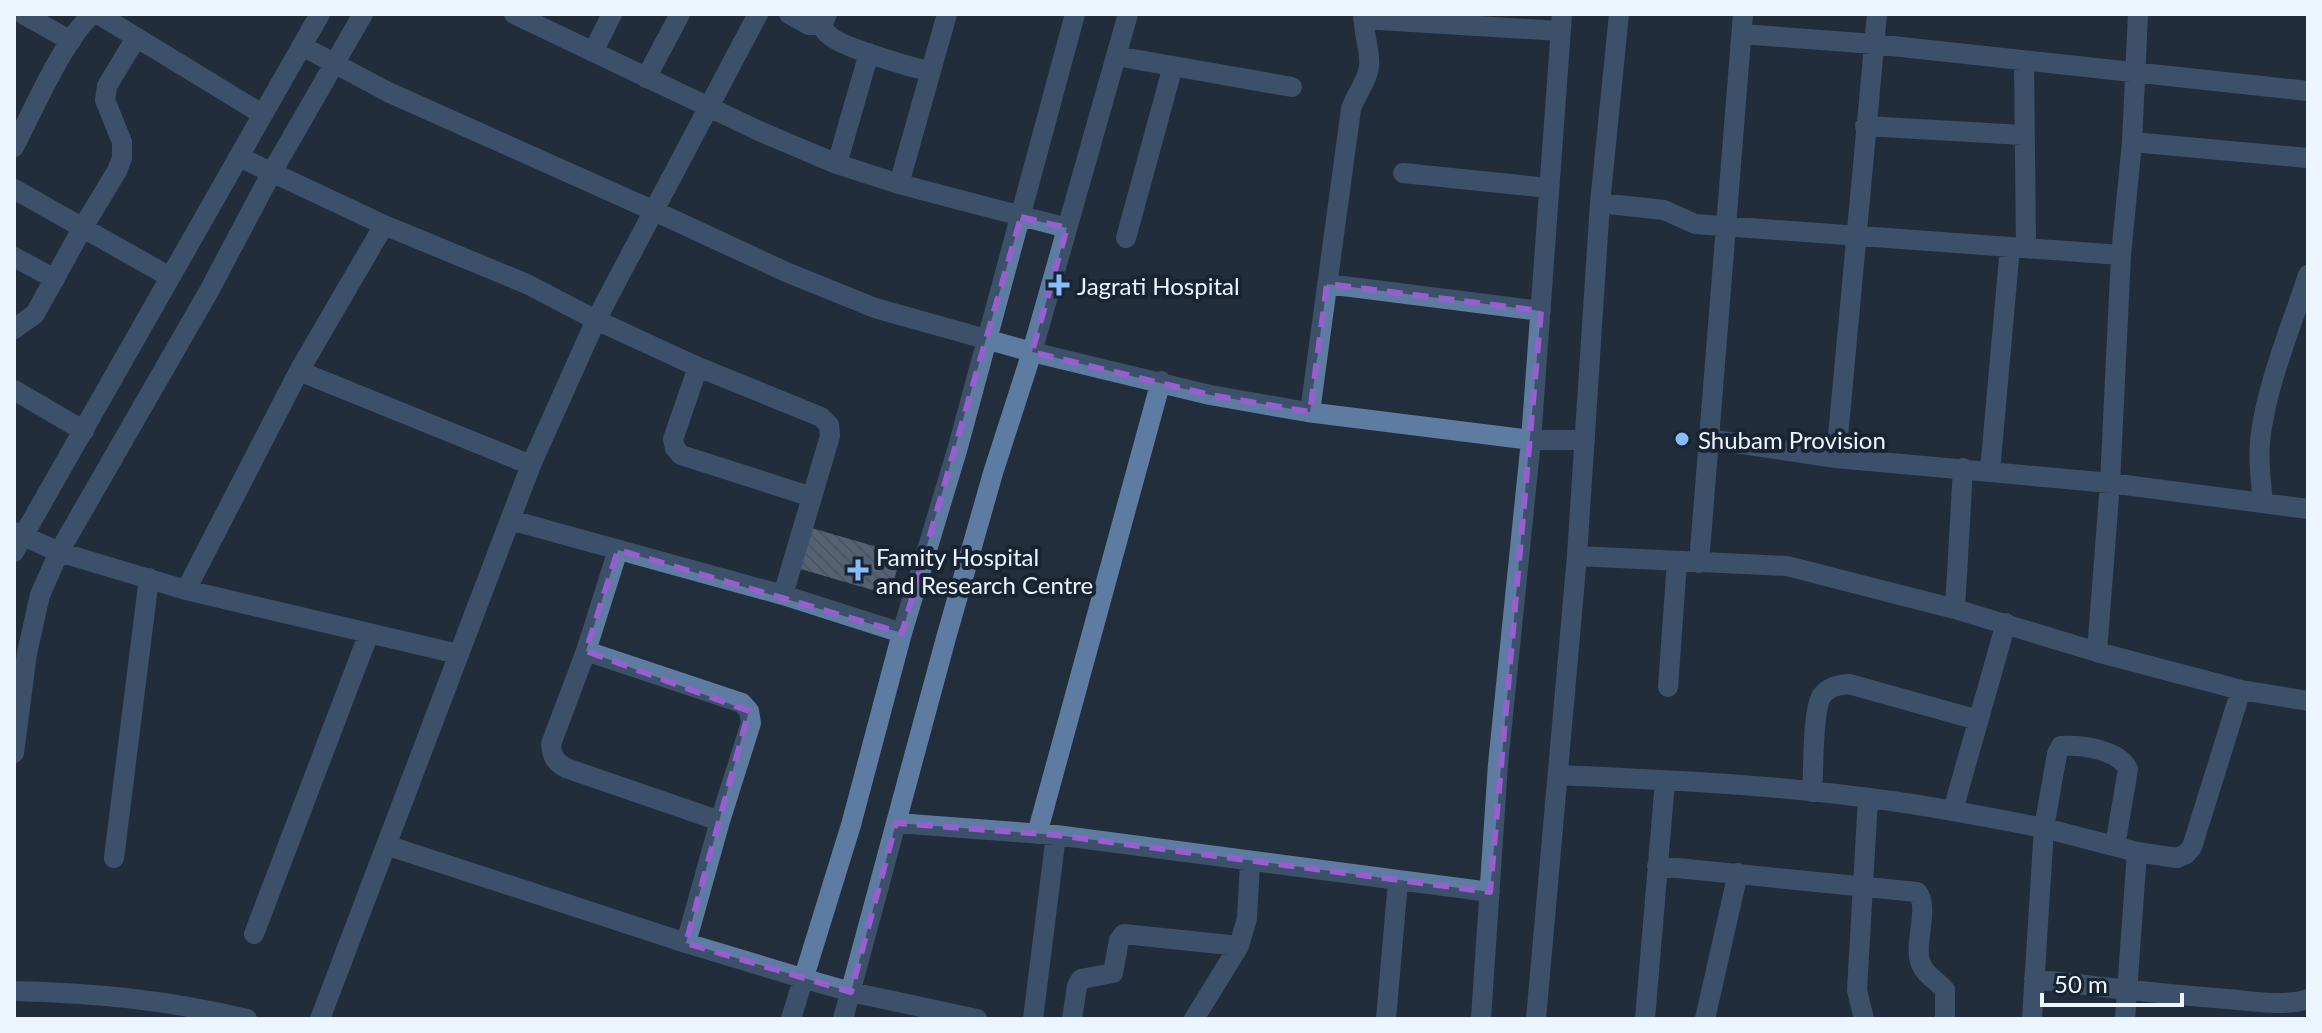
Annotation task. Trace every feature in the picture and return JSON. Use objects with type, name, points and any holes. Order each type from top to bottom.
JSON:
[{"type":"street","points":[[23,14],[71,41]]},
{"type":"street","points":[[14,147],[71,41],[83,22],[95,14],[262,114]]},
{"type":"street","points":[[320,14],[84,431],[17,541],[186,590],[458,654]]},
{"type":"street","points":[[14,753],[27,653],[40,595],[59,552],[363,14]]},
{"type":"street","points":[[514,14],[646,78],[837,164],[899,184],[1067,228]]},
{"type":"street","points":[[593,52],[612,14]]},
{"type":"street","points":[[646,78],[680,14]]},
{"type":"street","points":[[320,1019],[531,465],[596,320],[758,14]]},
{"type":"street","points":[[789,14],[809,25],[825,19],[825,32],[832,38],[930,72]]},
{"type":"street","points":[[899,184],[947,14]]},
{"type":"street","points":[[791,1019],[851,825],[1075,14]]},
{"type":"street","points":[[843,1019],[993,473],[1032,352],[1128,14]]},
{"type":"street","points":[[1536,1019],[1577,556],[1600,203],[1619,14]]},
{"type":"street","points":[[1836,458],[1877,14]]},
{"type":"street","points":[[2097,652],[2138,14]]},
{"type":"street","points":[[1310,412],[1351,109],[1357,92],[1366,80],[1370,63],[1364,16],[1561,23],[1531,440],[1498,764],[1481,1019]]},
{"type":"street","points":[[1699,563],[1742,24],[2024,62],[2308,91]]},
{"type":"street","points":[[14,329],[35,314],[117,171],[122,158],[122,142],[105,100],[107,86],[136,38]]},
{"type":"street","points":[[302,46],[388,92],[786,272],[875,308],[1032,352],[1210,395],[1310,412],[1531,440],[1585,440]]},
{"type":"street","points":[[837,164],[869,53]]},
{"type":"street","points":[[1116,56],[1292,87]]},
{"type":"street","points":[[1990,471],[2018,248],[2024,62]]},
{"type":"street","points":[[1126,238],[1173,66]]},
{"type":"street","points":[[1865,126],[2023,135]]},
{"type":"street","points":[[2132,142],[2308,158]]},
{"type":"street","points":[[239,157],[384,225],[527,284],[698,367],[821,417],[829,425],[830,436],[783,595]]},
{"type":"street","points":[[1403,173],[1549,188]]},
{"type":"street","points":[[14,189],[170,277]]},
{"type":"street","points":[[1600,203],[1664,210],[1695,224],[2121,255]]},
{"type":"street","points":[[186,590],[299,371],[384,225]]},
{"type":"street","points":[[14,257],[55,279]]},
{"type":"street","points":[[2263,502],[2259,472],[2260,440],[2308,275]]},
{"type":"street","points":[[1327,284],[1541,311]]},
{"type":"street","points":[[698,367],[673,439],[681,455],[812,497]]},
{"type":"street","points":[[299,371],[531,465]]},
{"type":"street","points":[[1033,1019],[1047,835],[1161,381]]},
{"type":"street","points":[[14,390],[84,431]]},
{"type":"street","points":[[1708,439],[1836,458],[2110,483],[2308,509]]},
{"type":"street","points":[[1955,609],[1963,468]]},
{"type":"street","points":[[510,520],[783,595],[902,633]]},
{"type":"street","points":[[618,550],[586,651],[551,744],[552,755],[558,763],[720,821]]},
{"type":"street","points":[[1577,556],[1787,566],[1955,609],[2097,652],[2241,690],[2308,701]]},
{"type":"street","points":[[1668,687],[1677,562]]},
{"type":"street","points":[[114,858],[149,578]]},
{"type":"street","points":[[1953,810],[2006,623]]},
{"type":"street","points":[[254,934],[369,633]]},
{"type":"street","points":[[586,651],[742,703],[749,711],[751,723],[686,943]]},
{"type":"street","points":[[1812,792],[1818,708],[1822,694],[1833,686],[1849,684],[1978,720]]},
{"type":"street","points":[[1558,775],[1868,798],[1953,810],[2044,828],[2137,852],[2177,858],[2192,847],[2241,690]]},
{"type":"street","points":[[2032,1019],[2044,828],[2061,746],[2078,745],[2122,760],[2128,769],[2115,846]]},
{"type":"street","points":[[1645,1019],[1665,781]]},
{"type":"street","points":[[1864,1019],[1857,990],[1868,798]]},
{"type":"street","points":[[896,823],[1047,835],[1490,892]]},
{"type":"street","points":[[386,845],[802,978],[851,992],[977,1019]]},
{"type":"street","points":[[2125,1019],[2137,852]]},
{"type":"street","points":[[1203,1016],[1239,946],[1247,918],[1250,863]]},
{"type":"street","points":[[1657,866],[1910,891],[1921,897],[1918,958],[1928,975],[1945,990],[1945,1019]]},
{"type":"street","points":[[1705,1019],[1738,873]]},
{"type":"street","points":[[1386,1019],[1398,881]]},
{"type":"street","points":[[1072,1019],[1081,979],[1113,973],[1119,940],[1124,934],[1239,946]]},
{"type":"street","points":[[2034,979],[2251,1001],[2297,1003],[2308,999]]},
{"type":"street","points":[[14,991],[97,993],[171,1011],[247,1019]]},
{"type":"highlighted area","points":[[1021,217],[1067,228],[1032,352],[1210,395],[1310,412],[1327,284],[1541,311],[1490,892],[1056,835],[896,823],[851,992],[686,943],[749,711],[586,651],[618,550],[902,633]]},
{"type":"building","points":[[808,527],[901,554],[890,595],[797,568]]},
{"type":"place","name":"Jagrati Hospital","points":[[1059,285]]},
{"type":"place","name":"Shubam Provision","points":[[1682,439]]},
{"type":"place","name":"Famity Hospital and Research Centre","points":[[858,570]]}]
